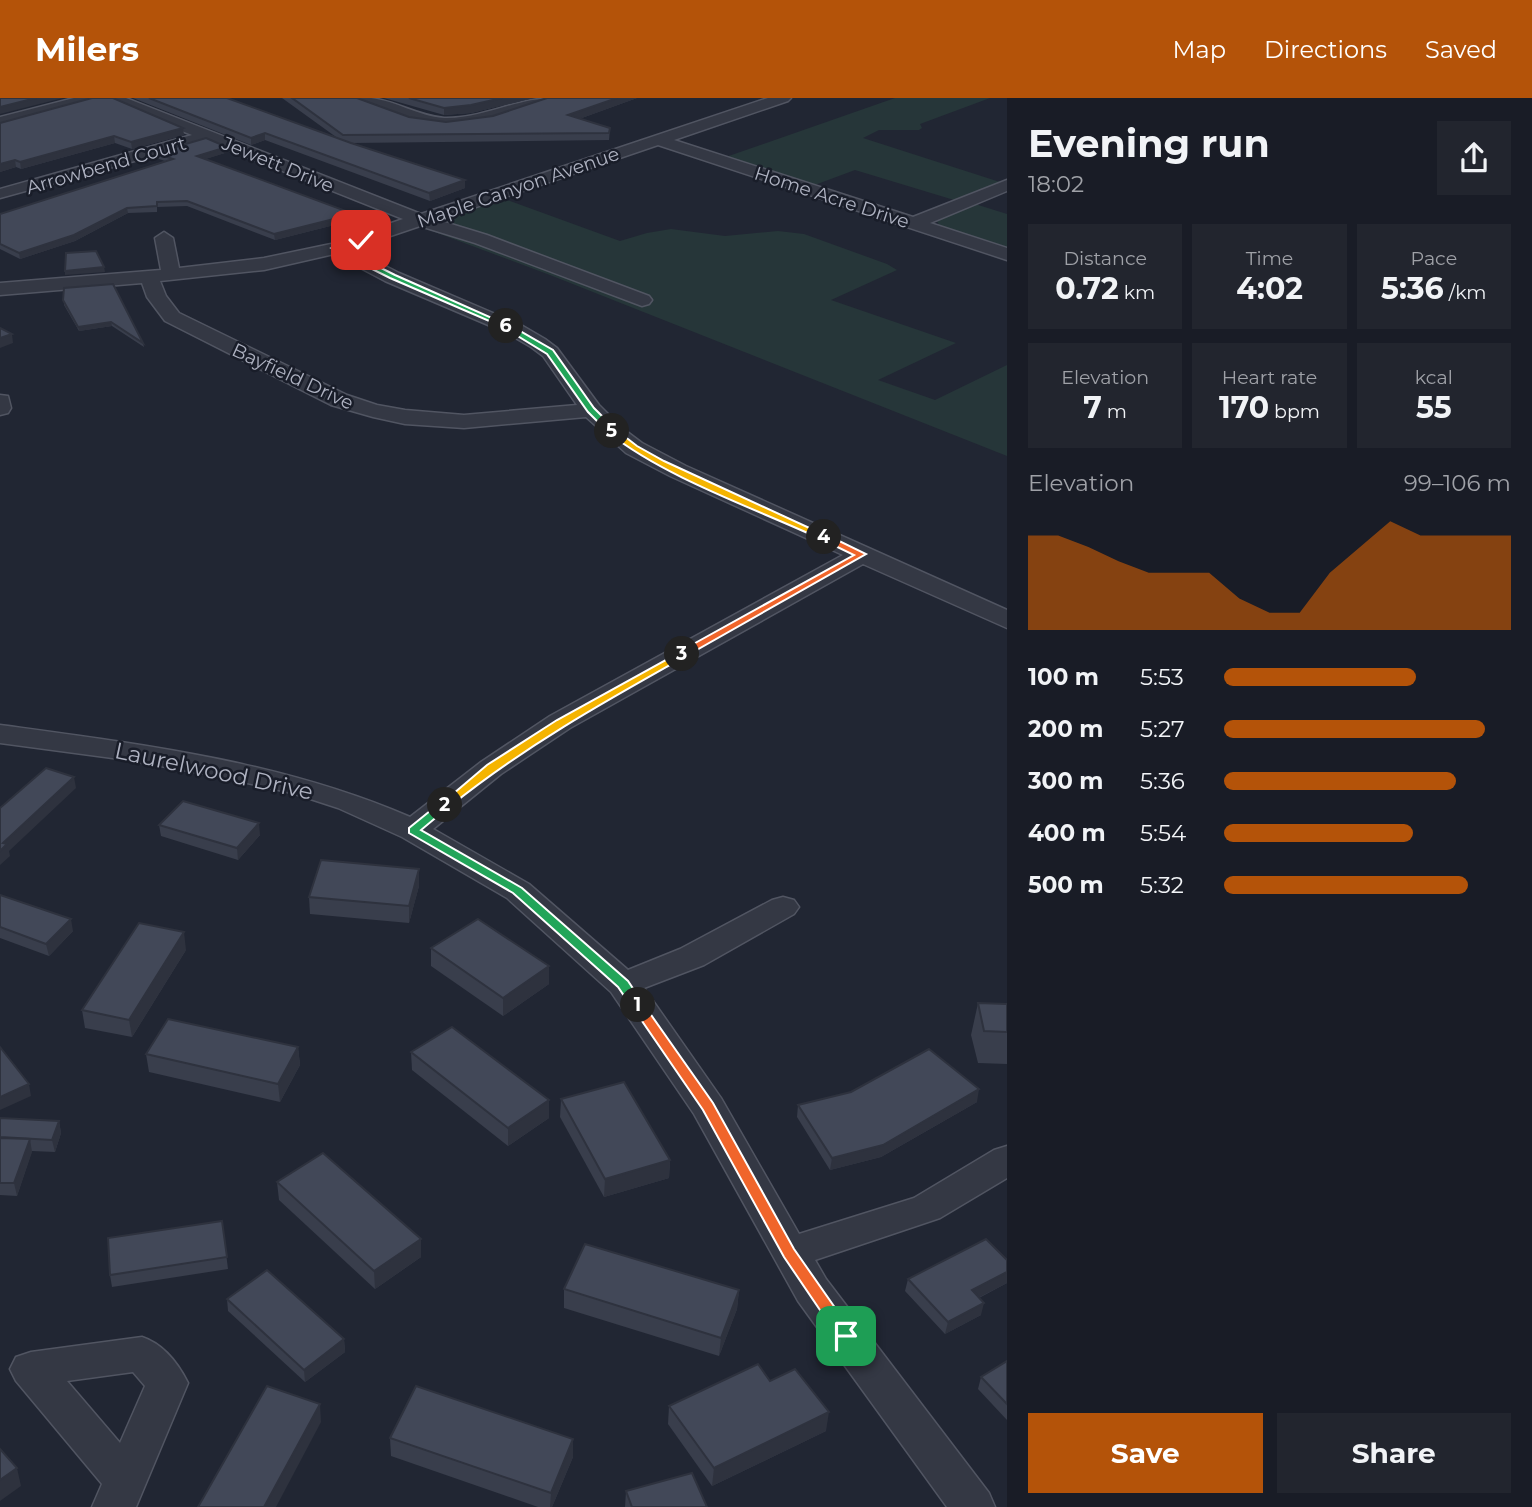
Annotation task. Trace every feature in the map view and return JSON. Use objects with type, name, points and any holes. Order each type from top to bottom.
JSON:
[{"type":"street","points":[[0,122],[92,98]]},
{"type":"street","name":"Jewett Drive","points":[[112,98],[421,220],[481,239],[642,300]]},
{"type":"street","points":[[357,98],[418,119],[450,123],[481,118],[547,98]]},
{"type":"street","name":"Maple Canyon Avenue","points":[[0,289],[160,276],[264,264],[336,248],[783,98]]},
{"type":"street","name":"Arrowbend Court","points":[[3,194],[208,136]]},
{"type":"street","name":"Home Acre Drive","points":[[658,140],[1007,254]]},
{"type":"street","points":[[915,223],[1007,186]]},
{"type":"street","name":"Bayfield Drive","points":[[164,238],[157,297],[172,317],[339,400],[397,418],[457,423],[591,410]]},
{"type":"street","points":[[336,248],[393,277],[514,329],[538,343],[550,352],[591,410],[634,448],[661,463],[1007,620]]},
{"type":"street","points":[[0,401],[0,408]]},
{"type":"street","points":[[414,830],[491,768],[560,722],[862,554]]},
{"type":"street","name":"Laurelwood Drive","points":[[0,734],[120,750],[258,776],[349,802],[414,830],[518,891],[623,984],[708,1107],[812,1290],[973,1507]]},
{"type":"street","points":[[623,984],[692,957],[783,907]]},
{"type":"street","points":[[789,1253],[927,1208],[1007,1160]]},
{"type":"shaded area","points":[[895,98],[990,98],[920,124],[922,128],[919,130],[879,130],[863,138],[1003,183],[963,200],[954,200],[855,170],[812,186],[723,158]]},
{"type":"shaded area","points":[[499,197],[620,241],[671,229],[725,236],[778,231],[804,234],[887,264],[897,270],[831,300],[956,343],[878,380],[935,400],[1007,365],[1007,456],[550,275],[416,225]]},
{"type":"shaded area","points":[[975,204],[1007,214],[1007,249],[940,227],[937,221]]},
{"type":"building","points":[[0,98],[36,98],[0,107]]},
{"type":"building","points":[[92,98],[113,98],[183,128],[131,142],[114,136],[20,162],[15,160],[0,164],[0,123]]},
{"type":"building","points":[[149,98],[227,98],[351,143],[465,180],[429,193],[265,133],[251,138]]},
{"type":"building","points":[[292,98],[357,98],[409,117],[446,122],[493,116],[547,98],[617,98],[568,115],[610,128],[609,133],[343,135]]},
{"type":"building","points":[[409,98],[502,98],[444,108]]},
{"type":"building","points":[[206,138],[227,147],[197,156],[354,214],[274,234],[187,201],[157,202],[157,206],[127,208],[74,235],[19,253],[0,244],[0,214],[173,159],[155,153]]},
{"type":"building","points":[[96,251],[104,267],[65,271],[66,253]]},
{"type":"building","points":[[113,284],[143,343],[111,322],[78,327],[63,300],[64,288]]},
{"type":"building","points":[[0,328],[12,334],[0,338]]},
{"type":"building","points":[[46,768],[74,777],[3,843],[7,844],[0,851],[0,808]]},
{"type":"building","points":[[183,801],[259,823],[237,848],[159,825]]},
{"type":"building","points":[[321,860],[419,869],[409,906],[309,897]]},
{"type":"building","points":[[0,895],[71,919],[46,944],[0,927]]},
{"type":"building","points":[[478,919],[549,966],[503,998],[431,948]]},
{"type":"building","points":[[139,923],[184,932],[129,1020],[82,1010]]},
{"type":"building","points":[[978,1003],[1007,1004],[1007,1032],[984,1031]]},
{"type":"building","points":[[168,1019],[298,1047],[278,1084],[146,1054]]},
{"type":"building","points":[[452,1027],[549,1100],[508,1128],[411,1052]]},
{"type":"building","points":[[0,1047],[29,1084],[0,1097]]},
{"type":"building","points":[[929,1049],[979,1089],[883,1145],[832,1158],[798,1105],[851,1092]]},
{"type":"building","points":[[624,1082],[670,1160],[605,1179],[561,1099]]},
{"type":"building","points":[[0,1118],[59,1121],[52,1140],[0,1137]]},
{"type":"building","points":[[0,1138],[30,1139],[14,1183],[0,1183]]},
{"type":"building","points":[[323,1153],[421,1239],[374,1271],[277,1182]]},
{"type":"building","points":[[222,1221],[227,1257],[110,1275],[108,1238]]},
{"type":"building","points":[[986,1239],[1007,1260],[1007,1272],[972,1290],[984,1303],[948,1322],[908,1279]]},
{"type":"building","points":[[585,1244],[739,1290],[721,1338],[564,1289]]},
{"type":"building","points":[[267,1270],[344,1339],[304,1370],[227,1299]]},
{"type":"building","points":[[1007,1361],[1007,1404],[981,1377]]},
{"type":"building","points":[[758,1364],[770,1381],[795,1369],[829,1412],[714,1468],[669,1406]]},
{"type":"building","points":[[267,1386],[320,1404],[264,1507],[198,1507]]},
{"type":"building","points":[[416,1386],[573,1439],[551,1493],[390,1438]]},
{"type":"building","points":[[0,1449],[17,1468],[0,1480]]},
{"type":"building","points":[[692,1473],[707,1507],[632,1507],[626,1491]]},
{"type":"route","points":[[361,240],[336,248],[393,277],[514,329],[538,343],[550,352],[591,410],[634,448],[661,463],[862,554],[560,722],[491,768],[414,830],[518,891],[623,984],[708,1107],[789,1253],[846,1336]]}]
